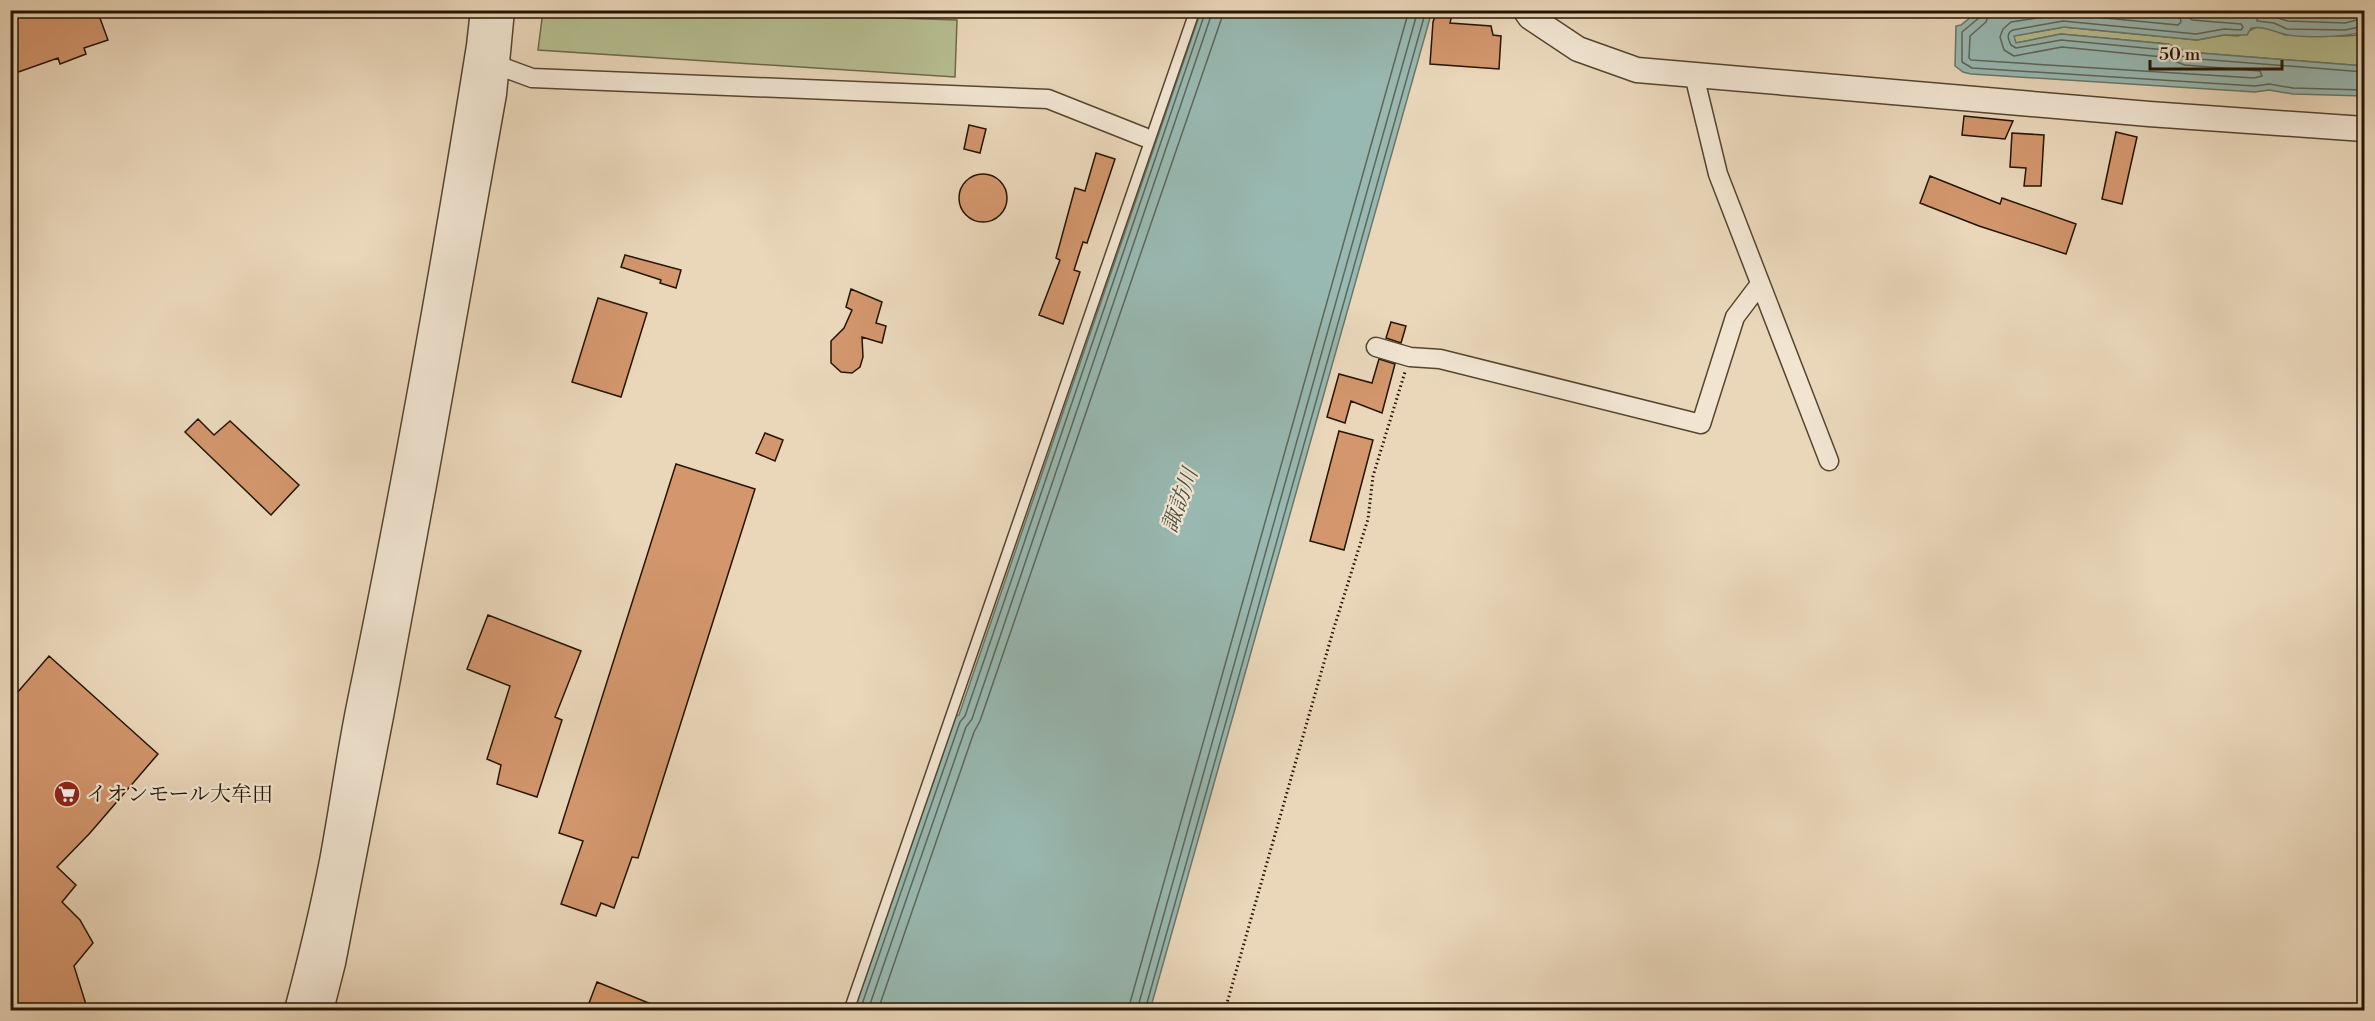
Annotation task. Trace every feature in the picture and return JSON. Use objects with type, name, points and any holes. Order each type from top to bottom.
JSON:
[{"type":"street","points":[[297,1011],[330,872],[440,287],[480,46],[483,10]]},
{"type":"street","points":[[321,1011],[333,963],[395,644],[494,94],[502,10]]},
{"type":"street","points":[[1526,10],[1530,17],[1578,49],[1637,70],[2149,114],[2364,129]]},
{"type":"street","points":[[497,65],[532,78],[1048,99],[1144,137]]},
{"type":"street","points":[[1694,75],[1718,174],[1829,461]]},
{"type":"street","points":[[1376,347],[1410,357],[1440,359],[1701,424],[1735,317],[1760,284]]},
{"type":"lane","points":[[849,1011],[1195,10]]},
{"type":"path","points":[[1225,1011],[1333,631],[1368,519],[1373,476],[1410,357]]},
{"type":"green space","points":[[543,11],[673,11],[957,20],[955,77],[538,50]]},
{"type":"green space","points":[[2064,27],[2197,40],[2224,35],[2238,36],[2257,27],[2272,29],[2285,35],[2345,36],[2358,35],[2364,30],[2364,66],[2187,52],[2168,44],[2061,34],[2016,43],[2013,36]]},
{"type":"water","name":"諏訪川","points":[[1201,11],[1432,11],[1150,1010],[854,1010],[956,716],[959,715]]},
{"type":"water","points":[[1978,11],[2191,11],[2194,15],[2245,18],[2255,11],[2364,11],[2364,30],[2349,35],[2313,37],[2284,34],[2264,28],[2251,28],[2247,35],[2224,35],[2197,40],[2064,27],[2014,36],[2016,43],[2061,34],[2168,44],[2187,52],[2364,66],[2364,96],[2293,94],[2269,90],[2255,92],[1971,74],[1955,66],[1956,26],[1961,25]]},
{"type":"building","points":[[10,10],[97,10],[108,40],[84,48],[86,54],[60,64],[58,58],[10,75]]},
{"type":"building","points":[[1437,10],[1453,10],[1450,23],[1491,26],[1493,35],[1501,36],[1499,69],[1430,64],[1433,22]]},
{"type":"building","points":[[1964,116],[2013,121],[2005,139],[1962,135]]},
{"type":"building","points":[[969,125],[986,129],[980,153],[964,149]]},
{"type":"building","points":[[2116,132],[2137,137],[2122,204],[2102,199]]},
{"type":"building","points":[[2012,133],[2044,135],[2041,186],[2024,186],[2026,168],[2010,167]]},
{"type":"building","points":[[1096,153],[1115,159],[1087,243],[1083,242],[1074,270],[1080,272],[1063,324],[1039,315],[1060,260],[1056,258],[1075,188],[1085,191]]},
{"type":"building","points":[[978,174],[988,174],[1000,181],[1007,193],[1007,203],[1000,215],[988,222],[978,222],[963,211],[959,203],[959,193],[970,178]]},
{"type":"building","points":[[1930,176],[2000,204],[2002,198],[2076,224],[2066,254],[1979,226],[1920,203]]},
{"type":"building","points":[[625,255],[681,270],[676,288],[660,283],[661,280],[621,267]]},
{"type":"building","points":[[851,289],[882,302],[876,323],[886,326],[882,343],[862,337],[863,357],[860,367],[852,373],[841,372],[831,363],[831,341],[844,328],[852,310],[846,307]]},
{"type":"building","points":[[598,298],[647,313],[621,397],[572,382]]},
{"type":"building","points":[[1391,322],[1406,326],[1401,343],[1386,338]]},
{"type":"building","points":[[1379,359],[1395,364],[1382,413],[1351,401],[1345,423],[1327,417],[1339,374],[1372,383]]},
{"type":"building","points":[[198,419],[214,435],[230,421],[299,485],[271,515],[185,432]]},
{"type":"building","points":[[1339,431],[1373,440],[1344,550],[1310,541]]},
{"type":"building","points":[[765,433],[783,440],[775,461],[756,453]]},
{"type":"building","points":[[676,464],[755,489],[638,858],[632,857],[614,908],[601,903],[596,916],[561,904],[583,841],[559,833]]},
{"type":"building","points":[[488,615],[581,651],[555,717],[562,720],[537,797],[497,784],[501,765],[487,759],[510,686],[467,669]]},
{"type":"building","name":"イオンモール大牟田","points":[[49,656],[158,754],[90,833],[57,867],[76,885],[62,902],[80,920],[93,943],[74,966],[88,1011],[10,1011],[10,701]]},
{"type":"building","points":[[597,982],[666,1010],[666,1011],[586,1011]]},
{"type":"place","name":"イオンモール大牟田","points":[[67,794]]}]
